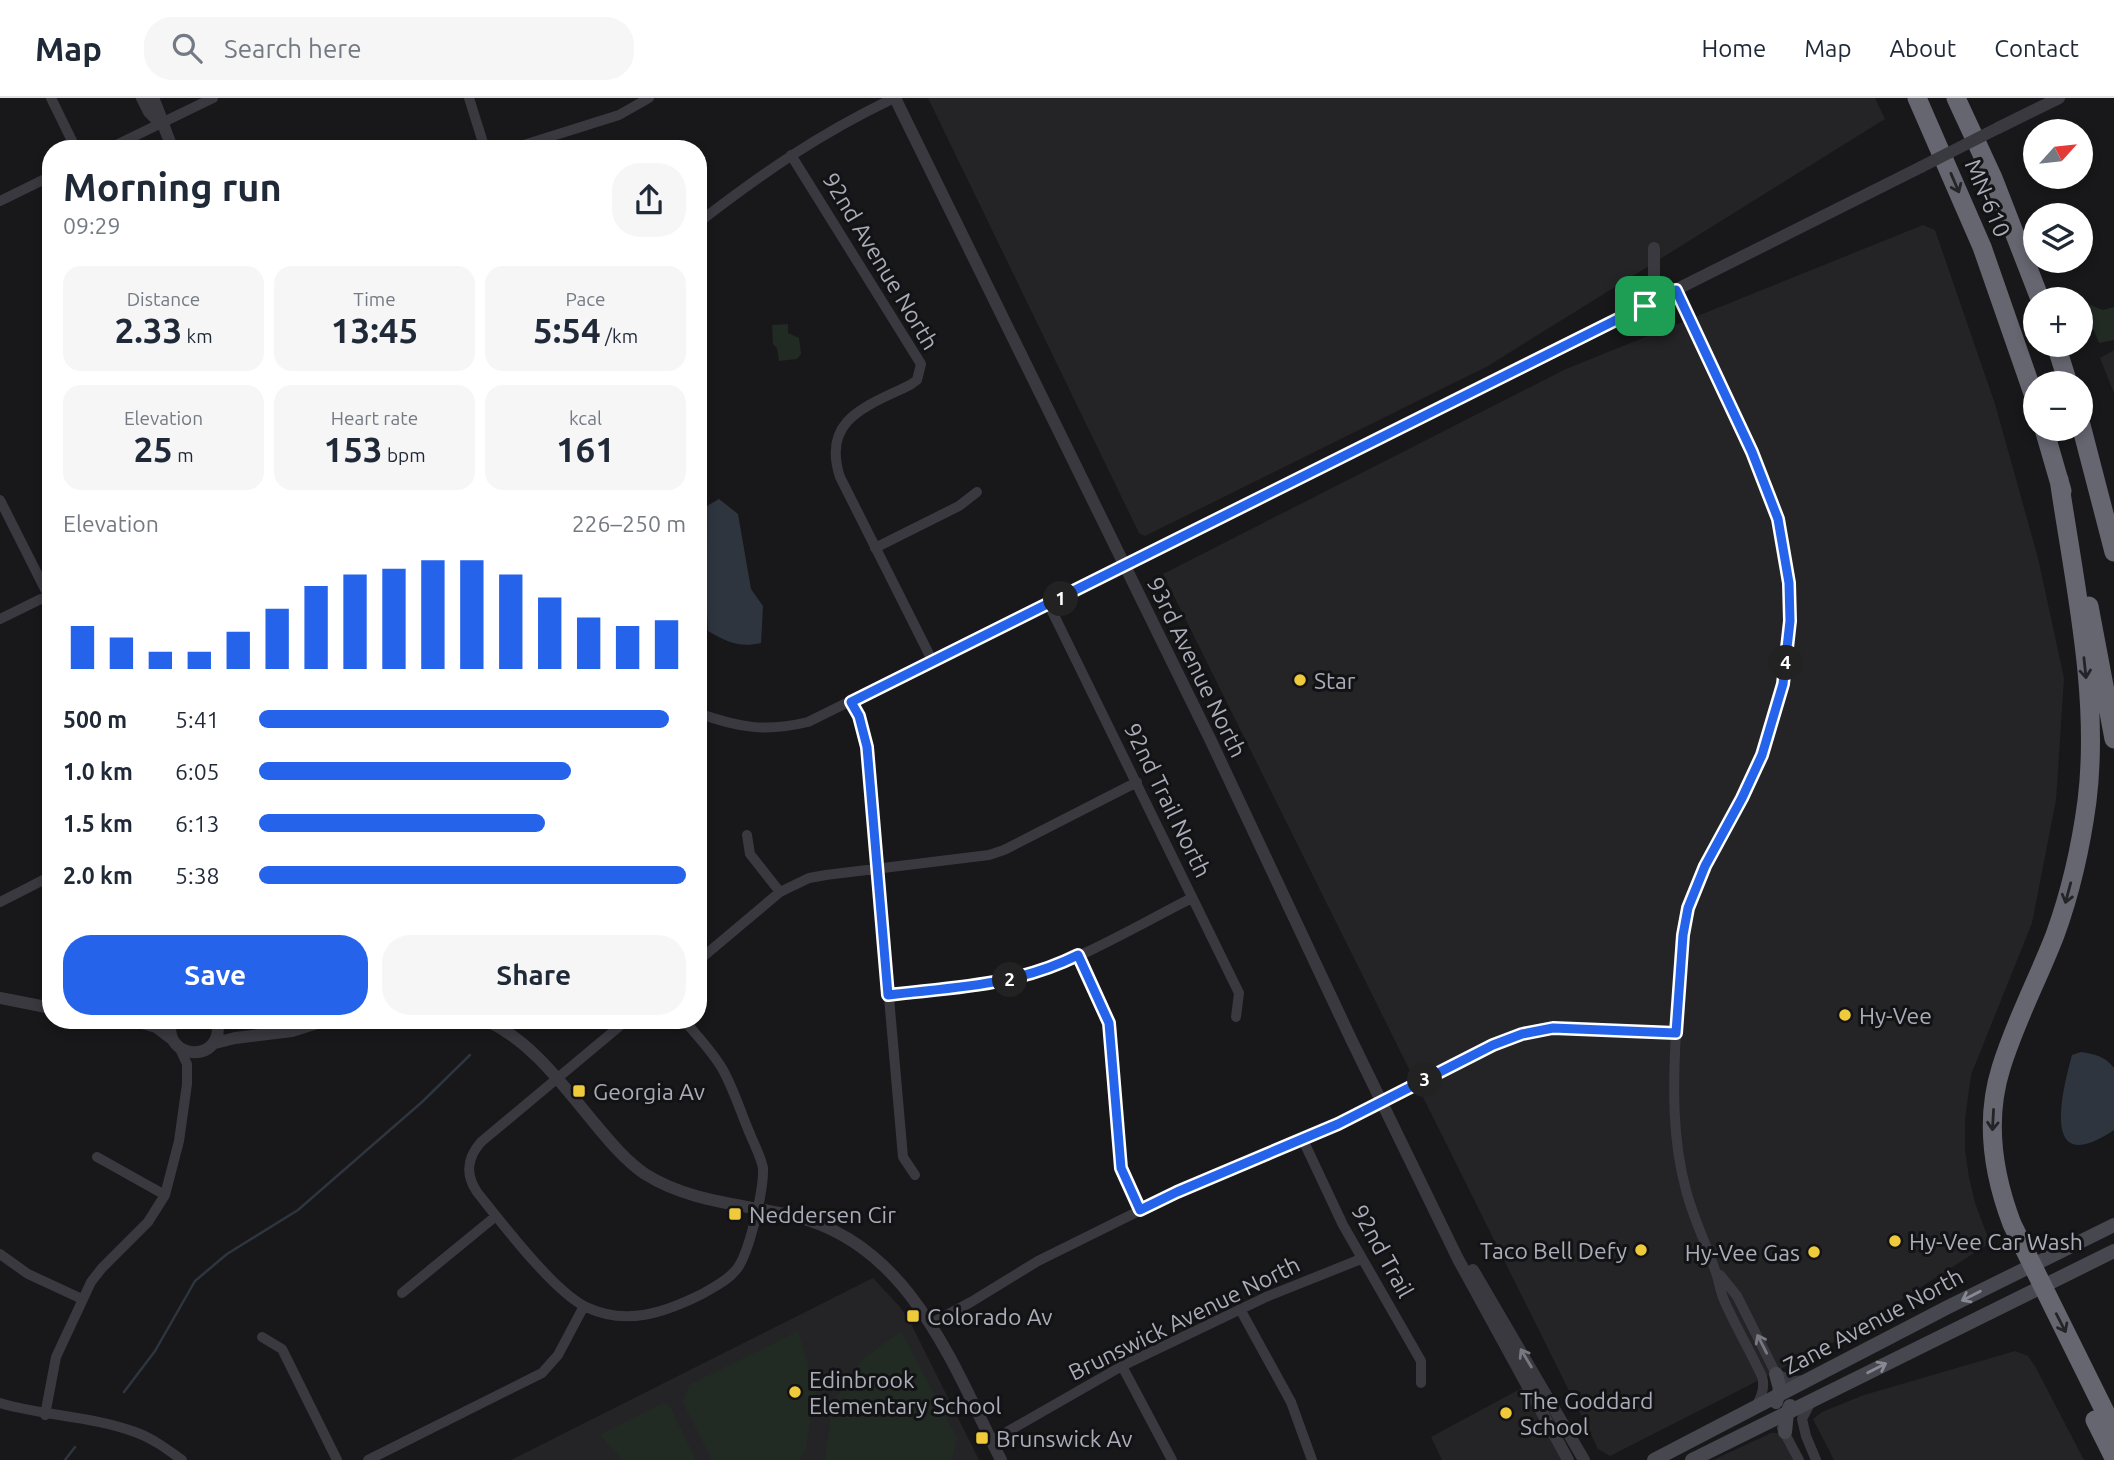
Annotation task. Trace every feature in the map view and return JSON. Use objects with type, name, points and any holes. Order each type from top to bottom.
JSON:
[{"type":"highway","name":"MN-610","points":[[1917,98],[1982,247],[2025,371]]},
{"type":"highway","name":"MN-610","points":[[1956,98],[1993,177],[2035,287]]},
{"type":"highway","points":[[2048,441],[2090,607],[2114,739]]},
{"type":"highway","points":[[2085,441],[2114,552]]},
{"type":"highway","points":[[2090,441],[2114,515]]},
{"type":"highway","points":[[2059,479],[2088,693],[2090,739],[2087,797],[2079,849],[2064,910],[2001,1069],[1994,1102],[1992,1132],[2002,1196],[2032,1265],[2114,1430]]},
{"type":"highway","points":[[2080,1362],[2088,1405],[2114,1458]]},
{"type":"main road","name":"Zane Avenue North","points":[[1654,1460],[2114,1225]]},
{"type":"main road","name":"Zane Avenue North","points":[[1692,1460],[2114,1251]]},
{"type":"main road","points":[[1785,1432],[1787,1413],[1795,1400],[1877,1353],[1945,1309]]},
{"type":"main road","points":[[1692,1460],[1721,1438],[1770,1411],[1779,1396],[1776,1374]]},
{"type":"street","points":[[51,98],[72,140]]},
{"type":"street","points":[[142,98],[149,112],[162,124]]},
{"type":"street","points":[[153,98],[169,140]]},
{"type":"street","points":[[127,140],[213,98]]},
{"type":"street","points":[[469,98],[482,140]]},
{"type":"street","points":[[540,140],[619,115],[649,98]]},
{"type":"street","points":[[707,216],[758,176],[829,131],[894,98]]},
{"type":"street","name":"93rd Avenue North","points":[[894,98],[1211,741],[1381,1102],[1463,1267],[1568,1460]]},
{"type":"street","points":[[707,716],[733,725],[771,729],[808,722],[1049,605],[2059,98]]},
{"type":"street","name":"92nd Avenue North","points":[[791,155],[921,364],[917,380],[853,415],[843,425],[835,451],[840,477],[933,662]]},
{"type":"street","points":[[0,201],[42,180]]},
{"type":"street","points":[[1645,306],[1654,285],[1654,248]]},
{"type":"street","points":[[1676,290],[1752,452],[1778,519],[1789,583],[1790,621],[1783,684],[1762,755],[1705,866],[1688,908],[1683,935],[1673,1098],[1682,1171],[1696,1222],[1716,1270],[1724,1299],[1763,1380],[1762,1396],[1755,1409]]},
{"type":"street","points":[[875,548],[959,506],[977,492]]},
{"type":"street","points":[[0,500],[42,581]]},
{"type":"street","points":[[0,619],[42,601]]},
{"type":"street","name":"92nd Trail North","points":[[1049,605],[1239,993],[1236,1017]]},
{"type":"street","points":[[851,702],[862,723],[867,747],[903,1157],[915,1175]]},
{"type":"street","points":[[707,953],[780,892],[809,878],[989,855],[1004,850],[1137,782]]},
{"type":"street","points":[[747,835],[750,854],[780,892]]},
{"type":"street","points":[[0,902],[42,881]]},
{"type":"street","points":[[888,995],[1013,980],[1048,969],[1192,898]]},
{"type":"street","points":[[1078,955],[1109,1023],[1121,1168],[1140,1210]]},
{"type":"street","points":[[0,998],[42,1006]]},
{"type":"street","points":[[930,1324],[1038,1261],[1140,1210],[1303,1140],[1493,1045],[1522,1034],[1553,1028],[1676,1033]]},
{"type":"street","points":[[158,1029],[176,1044],[195,1053],[227,1039],[298,1029]]},
{"type":"street","points":[[45,1415],[56,1357],[82,1299],[102,1268],[148,1222],[165,1195],[179,1141],[187,1084],[187,1064],[170,1029]]},
{"type":"street","points":[[215,1043],[218,1029]]},
{"type":"street","points":[[238,1029],[263,1034]]},
{"type":"street","points":[[502,1029],[532,1051],[611,1143],[643,1173],[693,1196],[820,1225],[858,1245],[904,1286],[930,1324],[1000,1460]]},
{"type":"street","points":[[616,1029],[473,1151],[468,1172],[477,1192],[553,1281],[584,1306],[619,1316],[651,1315],[677,1306],[728,1279],[745,1256],[757,1209],[763,1169],[759,1156],[722,1068],[691,1029]]},
{"type":"street","points":[[187,1084],[202,1051]]},
{"type":"street","name":"92nd Trail","points":[[1303,1140],[1361,1259],[1421,1361],[1421,1382]]},
{"type":"street","points":[[97,1157],[165,1195]]},
{"type":"street","points":[[402,1293],[496,1216]]},
{"type":"street","name":"93rd Avenue North","points":[[1440,1219],[1460,1247],[1584,1460]]},
{"type":"street","points":[[0,1254],[29,1273],[82,1299]]},
{"type":"street","name":"Brunswick Avenue North","points":[[991,1441],[1122,1366],[1240,1309],[1361,1259]]},
{"type":"street","points":[[1716,1270],[1737,1296],[1776,1374],[1794,1381],[1810,1380]]},
{"type":"street","points":[[368,1460],[542,1373],[558,1355],[584,1306]]},
{"type":"street","points":[[1240,1309],[1291,1402],[1312,1460]]},
{"type":"street","points":[[262,1337],[282,1349],[337,1460]]},
{"type":"street","points":[[1122,1366],[1172,1460]]},
{"type":"street","points":[[1812,1400],[1802,1419],[1816,1460]]},
{"type":"street","points":[[0,1403],[45,1415],[137,1432],[182,1460]]},
{"type":"street","points":[[1772,1420],[1785,1432],[1800,1460]]},
{"type":"shaded area","points":[[928,98],[1875,98],[1885,119],[1488,366],[1145,536],[1139,533]]},
{"type":"shaded area","points":[[1923,225],[1935,230],[1995,404],[2038,558],[2064,678],[2056,800],[2032,923],[1971,1075],[1965,1119],[1965,1150],[1969,1177],[1975,1203],[1990,1243],[1840,1339],[1610,1456],[1598,1449],[1163,574],[1566,369]]},
{"type":"shaded area","points":[[2093,306],[2103,310],[2114,307],[2114,340],[2099,343],[2093,328]]},
{"type":"shaded area","points":[[788,324],[788,333],[799,338],[801,354],[797,359],[779,361],[777,348],[773,344],[772,325]]},
{"type":"shaded area","points":[[2114,350],[2114,393],[2100,358]]},
{"type":"shaded area","points":[[719,499],[738,514],[751,589],[763,606],[761,643],[733,643],[708,631],[707,506]]},
{"type":"shaded area","points":[[2081,1052],[2103,1058],[2114,1068],[2114,1130],[2091,1142],[2075,1145],[2066,1138],[2061,1109],[2072,1055]]},
{"type":"shaded area","name":"Edinbrook Elementary School","points":[[873,1278],[900,1307],[911,1324],[979,1460],[511,1460]]},
{"type":"shaded area","points":[[798,1331],[816,1390],[805,1452],[799,1460],[712,1460],[683,1402],[689,1385]]},
{"type":"shaded area","points":[[901,1331],[957,1437],[952,1460],[825,1460],[832,1405],[861,1360]]},
{"type":"shaded area","points":[[2015,1351],[2028,1356],[2036,1368],[2084,1460],[1834,1460],[1813,1419],[1822,1412],[1864,1395]]},
{"type":"shaded area","name":"The Goddard School","points":[[1522,1388],[1561,1460],[1442,1460],[1431,1437]]},
{"type":"shaded area","points":[[664,1403],[670,1406],[696,1460],[622,1460],[600,1435]]},
{"type":"shaded area","points":[[1771,1433],[1778,1433],[1787,1441],[1796,1460],[1713,1460]]},
{"type":"waterway","points":[[124,1392],[155,1351],[195,1281],[227,1254],[298,1210],[422,1102],[470,1055]]},
{"type":"waterway","points":[[65,1460],[75,1447]]},
{"type":"place","name":"Star","points":[[1300,680]]},
{"type":"place","name":"Hy-Vee","points":[[1845,1015]]},
{"type":"place","name":"Georgia Av","points":[[579,1091]]},
{"type":"place","name":"Neddersen Cir","points":[[735,1214]]},
{"type":"place","name":"Hy-Vee Car Wash","points":[[1895,1241]]},
{"type":"place","name":"Taco Bell Defy","points":[[1641,1250]]},
{"type":"place","name":"Hy-Vee Gas","points":[[1814,1252]]},
{"type":"place","name":"Colorado Av","points":[[913,1316]]},
{"type":"place","name":"Edinbrook Elementary School","points":[[795,1392]]},
{"type":"place","name":"The Goddard School","points":[[1506,1413]]},
{"type":"place","name":"Brunswick Av","points":[[982,1438]]},
{"type":"route","points":[[1676,290],[1767,489],[1778,519],[1789,583],[1788,650],[1773,724],[1762,755],[1696,884],[1688,908],[1683,935],[1676,1033],[1553,1028],[1522,1034],[1493,1045],[1338,1124],[1140,1210],[1121,1168],[1109,1023],[1078,955],[1013,980],[888,995],[867,747],[859,716],[851,702],[1645,306],[1676,290]]}]
